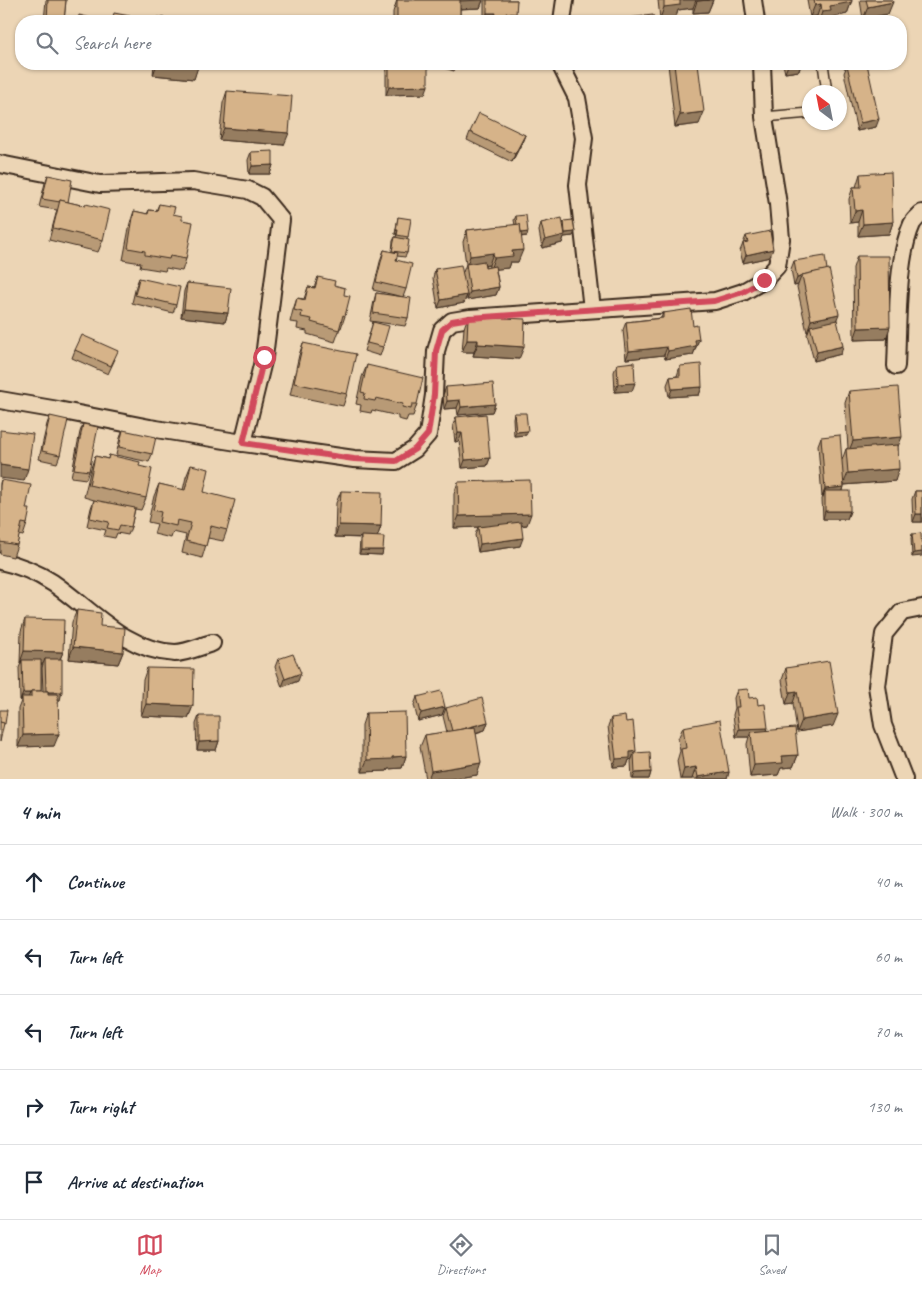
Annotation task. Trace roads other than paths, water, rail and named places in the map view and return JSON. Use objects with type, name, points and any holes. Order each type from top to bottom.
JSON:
[{"type":"street","points":[[563,15],[564,0]]},
{"type":"street","points":[[753,0],[755,15]]},
{"type":"street","points":[[563,70],[577,98],[584,138],[578,185],[592,309]]},
{"type":"street","points":[[0,400],[243,443],[354,459],[396,461],[415,449],[428,434],[434,395],[436,351],[442,330],[452,321],[470,318],[714,301],[743,292],[764,280],[777,266],[781,240],[778,204],[764,117],[762,70]]},
{"type":"street","points":[[0,164],[100,184],[202,182],[248,190],[262,197],[274,209],[281,220],[264,357],[243,443]]},
{"type":"street","points":[[896,366],[900,282],[904,249],[912,223],[922,213]]},
{"type":"street","points":[[0,561],[23,566],[53,583],[94,616],[123,636],[149,649],[176,653],[212,643]]},
{"type":"street","points":[[904,779],[883,726],[878,686],[884,634],[902,612],[922,608]]},
{"type":"lane","points":[[825,70],[826,85]]},
{"type":"lane","points":[[764,117],[802,114]]}]
